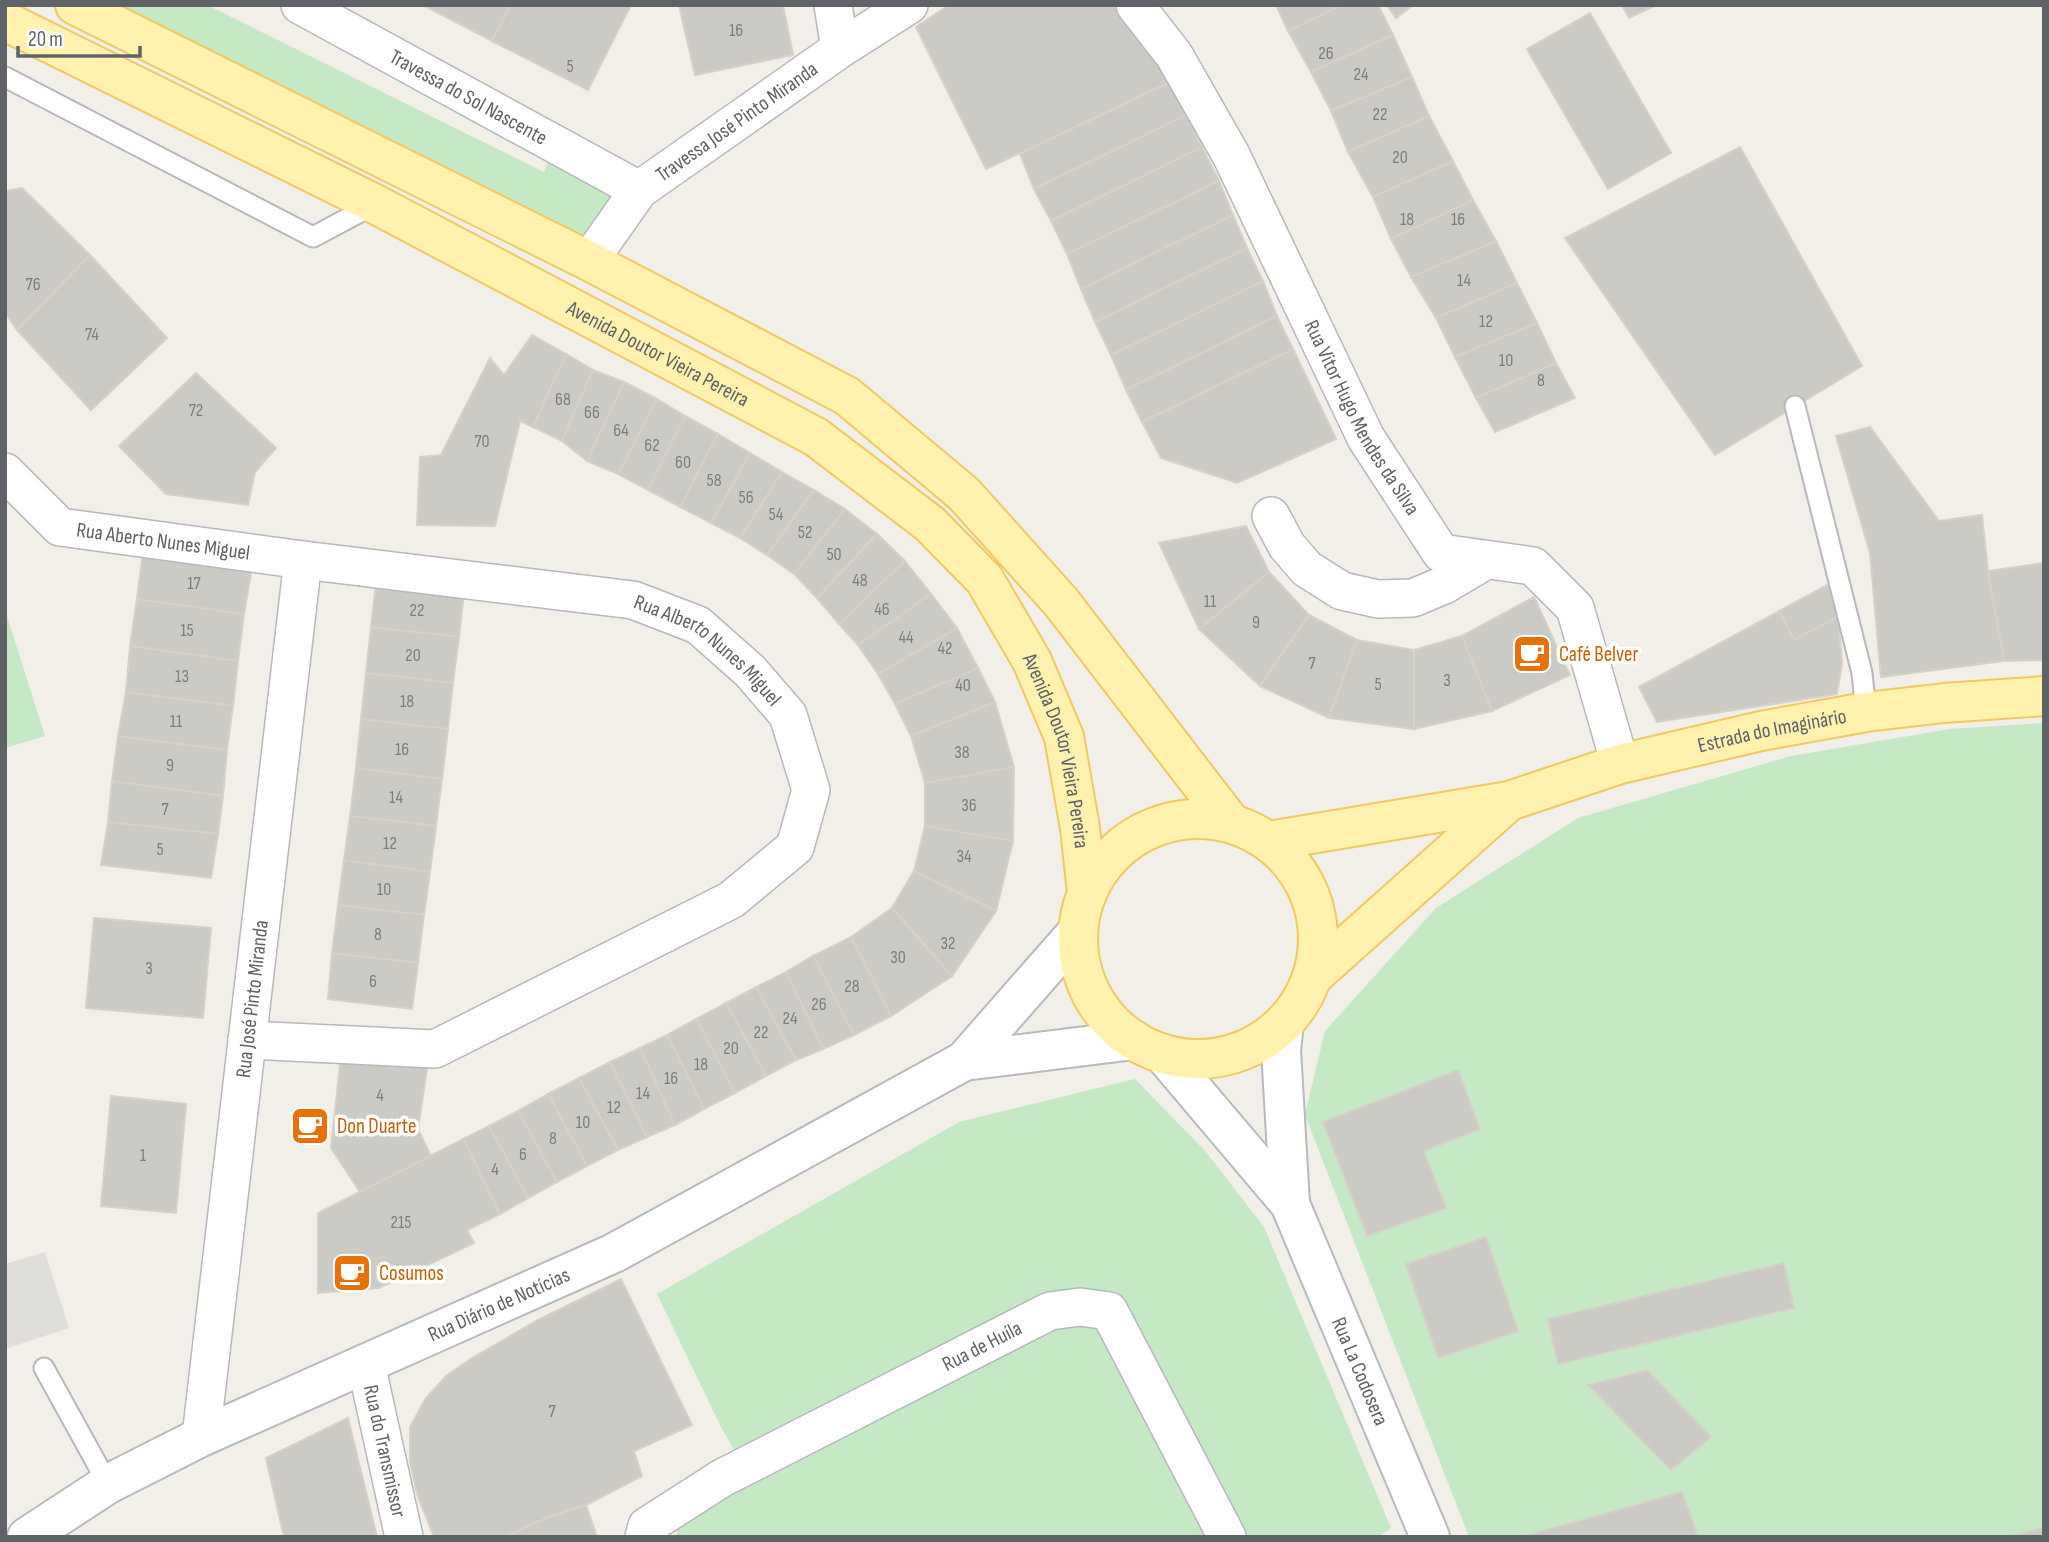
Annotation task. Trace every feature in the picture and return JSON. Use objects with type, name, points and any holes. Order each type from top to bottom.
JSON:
[{"type":"main road","points":[[75,5],[589,261],[846,396],[964,494],[1061,602],[1231,823]]},
{"type":"main road","name":"Avenida Doutor Vieira Pereira","points":[[5,21],[375,204],[816,437],[930,524],[984,579],[1032,661],[1064,737],[1080,828],[1087,893]]},
{"type":"main road","name":"Estrada do Imaginário","points":[[1509,801],[1620,764],[1761,731],[1866,712],[2044,696]]},
{"type":"main road","points":[[1269,841],[1509,801]]},
{"type":"main road","points":[[1313,976],[1509,801]]},
{"type":"main road","points":[[964,1061],[1148,1047],[1195,1059],[1227,1055],[1258,1043],[1284,1023],[1301,1001],[1313,976],[1319,946],[1317,916],[1307,887],[1291,861],[1269,841],[1251,830],[1231,823],[1196,818],[1162,824],[1131,840],[1105,863],[1087,893],[1078,931],[1080,964],[1091,993],[1109,1020],[1148,1047]]},
{"type":"main road","points":[[964,1061],[1078,931]]},
{"type":"main road","name":"Rua La Codosera","points":[[1284,1023],[1281,1050],[1290,1205]]},
{"type":"main road","name":"Rua La Codosera","points":[[1148,1047],[1290,1205],[1430,1537]]},
{"type":"main road","name":"Rua Diário de Notícias","points":[[27,1537],[108,1484],[201,1437],[614,1254],[964,1061]]},
{"type":"street","name":"Travessa do Sol Nascente","points":[[300,5],[639,190]]},
{"type":"street","points":[[833,5],[840,49]]},
{"type":"street","name":"Travessa José Pinto Miranda","points":[[589,261],[639,190],[840,49],[909,5]]},
{"type":"street","name":"Rua Vitor Hugo Mendes da Silva","points":[[1135,5],[1174,55],[1231,155],[1366,438],[1441,553],[1533,566],[1575,608],[1620,764]]},
{"type":"street","name":"Rua Aberto Nunes Miguel","points":[[5,472],[60,527],[303,560]]},
{"type":"street","points":[[1271,516],[1287,546],[1307,569],[1342,592],[1378,599],[1413,598],[1444,585],[1486,560]]},
{"type":"street","name":"Rua Alberto Nunes Miguel","points":[[247,1040],[435,1049],[731,900],[795,847],[811,790],[789,715],[750,671],[698,625],[634,600],[303,560]]},
{"type":"street","name":"Rua José Pinto Miranda","points":[[201,1437],[303,560]]},
{"type":"street","name":"Rua de Huíla","points":[[644,1537],[647,1526],[722,1478],[1050,1311],[1080,1307],[1110,1311],[1227,1537]]},
{"type":"street","name":"Rua do Transmissor","points":[[366,1364],[404,1537]]},
{"type":"lane","points":[[5,77],[313,237],[375,204]]},
{"type":"lane","points":[[1795,406],[1862,673],[1866,712]]},
{"type":"lane","points":[[44,1368],[108,1484]]},
{"type":"shaded area","points":[[45,1252],[69,1328],[5,1349],[5,1264]]},
{"type":"green space","points":[[120,5],[207,5],[544,172],[551,153],[618,190],[592,242]]},
{"type":"green space","points":[[5,610],[45,736],[5,748]]},
{"type":"green space","points":[[2044,723],[2044,1528],[2008,1537],[1698,1537],[1682,1492],[1522,1537],[1469,1537],[1305,1115],[1325,1031],[1436,908],[1578,818],[1791,756],[1950,729]]},
{"type":"green space","points":[[1135,1079],[1206,1152],[1264,1227],[1391,1528],[1378,1537],[676,1537],[681,1518],[749,1475],[721,1427],[657,1294],[959,1122]]},
{"type":"building","points":[[423,5],[511,5],[492,41]]},
{"type":"building","points":[[511,5],[631,5],[588,90],[492,41]]},
{"type":"building","points":[[679,5],[783,5],[793,55],[695,75]]},
{"type":"building","points":[[949,5],[1112,5],[1172,81],[986,169],[916,27]]},
{"type":"building","points":[[1276,5],[1342,5],[1288,31]]},
{"type":"building","points":[[1342,5],[1378,5],[1393,35],[1311,72],[1288,31]]},
{"type":"building","points":[[1387,5],[1413,5],[1396,18]]},
{"type":"building","points":[[1622,5],[1656,5],[1629,18]]},
{"type":"building","points":[[1590,13],[1671,153],[1608,189],[1527,49]]},
{"type":"building","points":[[1393,35],[1412,77],[1331,111],[1311,72]]},
{"type":"building","points":[[1412,77],[1429,116],[1348,152],[1331,111]]},
{"type":"building","points":[[1172,81],[1186,115],[1034,189],[1020,154]]},
{"type":"building","points":[[1186,115],[1202,147],[1051,221],[1034,189]]},
{"type":"building","points":[[1429,116],[1453,161],[1373,197],[1348,152]]},
{"type":"building","points":[[1202,147],[1219,181],[1067,254],[1051,221]]},
{"type":"building","points":[[1740,147],[1862,366],[1715,455],[1565,238]]},
{"type":"building","points":[[1453,161],[1473,200],[1391,239],[1373,197]]},
{"type":"building","points":[[1219,181],[1233,215],[1081,289],[1067,254]]},
{"type":"building","points":[[22,188],[90,255],[17,330],[5,312],[5,191]]},
{"type":"building","points":[[1473,200],[1496,241],[1411,277],[1391,239]]},
{"type":"building","points":[[1233,215],[1247,248],[1095,322],[1081,289]]},
{"type":"building","points":[[1496,241],[1517,283],[1436,318],[1411,277]]},
{"type":"building","points":[[1247,248],[1263,281],[1111,355],[1095,322]]},
{"type":"building","points":[[90,255],[167,338],[91,410],[17,330]]},
{"type":"building","points":[[1263,281],[1277,316],[1126,390],[1111,355]]},
{"type":"building","points":[[1517,283],[1537,323],[1455,357],[1436,318]]},
{"type":"building","points":[[1277,316],[1293,349],[1142,422],[1126,390]]},
{"type":"building","points":[[1537,323],[1556,363],[1476,398],[1455,357]]},
{"type":"building","points":[[532,335],[566,354],[533,427],[520,421],[495,526],[417,525],[420,457],[441,455],[490,358],[504,375]]},
{"type":"building","points":[[1293,349],[1336,439],[1237,483],[1161,458],[1142,422]]},
{"type":"building","points":[[566,354],[593,370],[562,441],[533,427]]},
{"type":"building","points":[[1556,363],[1575,398],[1495,432],[1476,398]]},
{"type":"building","points":[[593,370],[624,382],[587,461],[562,441]]},
{"type":"building","points":[[196,373],[276,448],[255,472],[248,505],[166,494],[119,446]]},
{"type":"building","points":[[624,382],[657,399],[618,474],[587,461]]},
{"type":"building","points":[[657,399],[685,416],[648,490],[618,474]]},
{"type":"building","points":[[685,416],[718,434],[680,507],[648,490]]},
{"type":"building","points":[[1870,427],[1939,521],[1982,515],[1988,571],[2004,661],[1881,677],[1870,553],[1836,436]]},
{"type":"building","points":[[718,434],[750,453],[711,523],[680,507]]},
{"type":"building","points":[[750,453],[782,472],[740,538],[711,523]]},
{"type":"building","points":[[782,472],[814,490],[767,555],[740,538]]},
{"type":"building","points":[[814,490],[845,509],[794,574],[767,555]]},
{"type":"building","points":[[845,509],[877,534],[817,598],[794,574]]},
{"type":"building","points":[[1246,526],[1269,572],[1199,629],[1159,543]]},
{"type":"building","points":[[877,534],[905,561],[839,624],[817,598]]},
{"type":"building","points":[[143,553],[252,568],[244,614],[137,599]]},
{"type":"building","points":[[905,561],[931,594],[858,645],[839,624]]},
{"type":"building","points":[[2044,563],[2044,660],[2004,661],[1988,571]]},
{"type":"building","points":[[1269,572],[1309,615],[1260,686],[1199,629]]},
{"type":"building","points":[[1835,581],[1842,663],[1837,694],[1657,722],[1639,687]]},
{"type":"building","points":[[1835,581],[1838,617],[1794,640],[1779,611]]},
{"type":"building","points":[[376,583],[464,593],[459,637],[371,627]]},
{"type":"building","points":[[931,594],[957,628],[878,674],[858,645]]},
{"type":"building","points":[[1534,597],[1570,675],[1492,711],[1462,636]]},
{"type":"building","points":[[137,599],[244,614],[238,661],[130,646]]},
{"type":"building","points":[[1309,615],[1357,640],[1329,718],[1260,686]]},
{"type":"building","points":[[371,627],[459,637],[453,683],[366,673]]},
{"type":"building","points":[[957,628],[978,668],[895,704],[878,674]]},
{"type":"building","points":[[1462,636],[1492,711],[1414,729],[1414,650]]},
{"type":"building","points":[[1357,640],[1414,650],[1414,729],[1329,718]]},
{"type":"building","points":[[130,646],[238,661],[233,706],[126,692]]},
{"type":"building","points":[[978,668],[995,702],[911,736],[895,704]]},
{"type":"building","points":[[366,673],[453,683],[448,729],[361,719]]},
{"type":"building","points":[[126,692],[233,706],[227,750],[118,736]]},
{"type":"building","points":[[995,702],[1014,767],[925,783],[911,736]]},
{"type":"building","points":[[361,719],[448,729],[442,779],[356,768]]},
{"type":"building","points":[[118,736],[227,750],[223,796],[112,781]]},
{"type":"building","points":[[1014,767],[1013,841],[925,826],[925,783]]},
{"type":"building","points":[[356,768],[442,779],[436,826],[350,816]]},
{"type":"building","points":[[112,781],[223,796],[218,834],[108,822]]},
{"type":"building","points":[[350,816],[436,826],[430,872],[344,860]]},
{"type":"building","points":[[108,822],[218,834],[211,878],[101,865]]},
{"type":"building","points":[[925,826],[1013,841],[996,911],[914,871]]},
{"type":"building","points":[[344,860],[430,872],[424,915],[338,905]]},
{"type":"building","points":[[914,871],[996,911],[952,976],[892,908]]},
{"type":"building","points":[[338,905],[424,915],[418,963],[332,953]]},
{"type":"building","points":[[892,908],[952,976],[891,1016],[851,937]]},
{"type":"building","points":[[94,918],[211,928],[203,1018],[86,1008]]},
{"type":"building","points":[[851,937],[891,1016],[854,1035],[813,956]]},
{"type":"building","points":[[332,953],[418,963],[412,1009],[328,999]]},
{"type":"building","points":[[813,956],[854,1035],[823,1049],[786,972]]},
{"type":"building","points":[[786,972],[823,1049],[796,1060],[756,987]]},
{"type":"building","points":[[756,987],[796,1060],[766,1076],[726,1003]]},
{"type":"building","points":[[726,1003],[766,1076],[735,1093],[696,1019]]},
{"type":"building","points":[[696,1019],[735,1093],[704,1109],[667,1035]]},
{"type":"building","points":[[667,1035],[704,1109],[675,1125],[640,1048]]},
{"type":"building","points":[[640,1048],[675,1125],[647,1137],[610,1062]]},
{"type":"building","points":[[341,1055],[428,1062],[418,1129],[431,1156],[360,1192],[331,1148]]},
{"type":"building","points":[[610,1062],[647,1137],[618,1150],[579,1078]]},
{"type":"building","points":[[1458,1070],[1480,1129],[1424,1151],[1446,1208],[1367,1236],[1323,1122]]},
{"type":"building","points":[[579,1078],[618,1150],[587,1166],[548,1094]]},
{"type":"building","points":[[548,1094],[587,1166],[557,1182],[518,1111]]},
{"type":"building","points":[[111,1096],[186,1104],[176,1213],[101,1206]]},
{"type":"building","points":[[518,1111],[557,1182],[528,1198],[489,1126]]},
{"type":"building","points":[[489,1126],[528,1198],[500,1214],[463,1139]]},
{"type":"building","points":[[463,1139],[500,1214],[467,1230],[474,1243],[379,1288],[318,1293],[318,1213]]},
{"type":"building","points":[[1486,1237],[1518,1331],[1438,1358],[1406,1264]]},
{"type":"building","points":[[1784,1263],[1794,1308],[1558,1364],[1548,1319]]},
{"type":"building","points":[[621,1279],[692,1425],[634,1451],[642,1476],[586,1505],[549,1517],[504,1537],[434,1537],[417,1494],[410,1462],[410,1427],[426,1398],[446,1376],[472,1358],[538,1320]]},
{"type":"building","points":[[1647,1370],[1711,1437],[1671,1470],[1588,1385]]},
{"type":"building","points":[[348,1418],[377,1537],[284,1537],[266,1458]]},
{"type":"building","points":[[1682,1492],[1698,1537],[1522,1537]]},
{"type":"building","points":[[586,1505],[597,1537],[504,1537],[549,1517]]},
{"type":"building","points":[[2044,1528],[2044,1537],[2008,1537]]},
{"type":"place","name":"Café Belver","points":[[1532,654]]},
{"type":"place","name":"Don Duarte","points":[[310,1126]]},
{"type":"place","name":"Cosumos","points":[[352,1273]]}]
